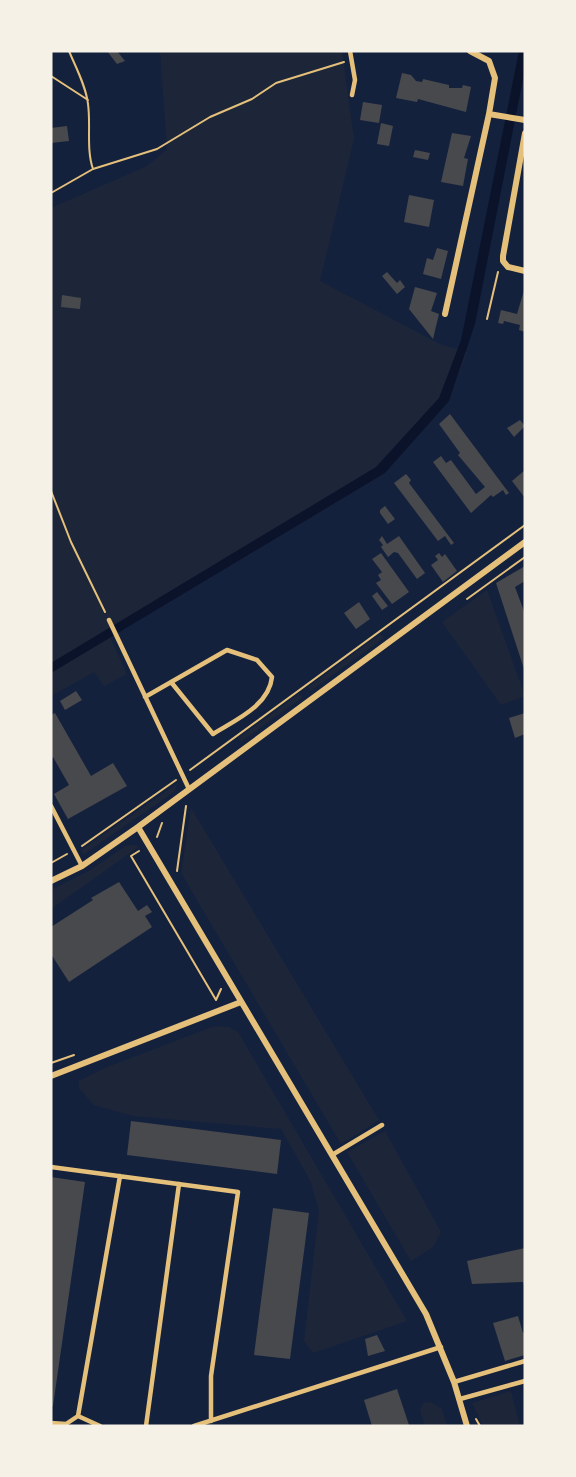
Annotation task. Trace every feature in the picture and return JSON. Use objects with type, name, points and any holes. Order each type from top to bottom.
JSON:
[{"type":"street","points":[[445,314],[495,78],[489,61],[470,51]]},
{"type":"street","points":[[489,114],[522,120]]},
{"type":"street","points":[[525,133],[503,261],[508,267],[525,271]]},
{"type":"street","points":[[51,881],[82,866],[138,827],[525,543]]},
{"type":"street","points":[[138,827],[415,1294],[441,1347],[467,1426]]},
{"type":"street","points":[[51,1076],[241,1002]]},
{"type":"lane","points":[[350,51],[355,80],[352,95]]},
{"type":"lane","points":[[109,620],[189,789]]},
{"type":"lane","points":[[145,698],[171,682],[227,650],[257,660],[272,677],[270,690],[256,706],[213,734],[171,682]]},
{"type":"lane","points":[[51,806],[82,866]]},
{"type":"lane","points":[[332,1155],[382,1125]]},
{"type":"lane","points":[[51,1167],[238,1192],[211,1376],[211,1421]]},
{"type":"lane","points":[[51,1423],[66,1424],[78,1416],[120,1176]]},
{"type":"lane","points":[[146,1426],[179,1184]]},
{"type":"lane","points":[[194,1426],[441,1347]]},
{"type":"lane","points":[[454,1382],[525,1361]]},
{"type":"lane","points":[[460,1399],[525,1381]]},
{"type":"lane","points":[[78,1416],[100,1426]]},
{"type":"path","points":[[69,51],[88,100],[90,137],[88,155],[93,169]]},
{"type":"path","points":[[51,194],[93,169],[157,149],[210,117],[252,99],[276,84],[331,64],[350,61]]},
{"type":"path","points":[[51,76],[88,100]]},
{"type":"path","points":[[487,319],[503,261]]},
{"type":"path","points":[[51,491],[71,542],[109,620]]},
{"type":"path","points":[[51,863],[101,835],[525,525]]},
{"type":"path","points":[[463,602],[525,557]]},
{"type":"path","points":[[172,868],[176,876],[186,806],[178,811]]},
{"type":"path","points":[[158,842],[157,834],[163,823]]},
{"type":"path","points":[[142,850],[131,856],[216,1000],[221,990],[220,983]]},
{"type":"shaded area","points":[[160,51],[342,51],[354,139],[320,281],[440,344],[467,352],[449,401],[385,473],[110,637],[127,674],[104,686],[94,672],[51,696],[51,673],[61,667],[51,672],[51,208],[147,166],[167,149]]},
{"type":"shaded area","points":[[519,51],[525,51],[525,69],[475,324],[449,401],[385,473],[51,673],[51,663],[376,467],[439,398],[461,340]]},
{"type":"shaded area","points":[[487,590],[525,696],[501,705],[442,622]]},
{"type":"shaded area","points":[[380,634],[384,638],[311,691],[308,687]]},
{"type":"shaded area","points":[[299,694],[303,697],[241,742],[238,738]]},
{"type":"shaded area","points":[[178,783],[174,792],[83,855],[81,850]]},
{"type":"shaded area","points":[[191,808],[379,1120],[341,1144],[181,873]]},
{"type":"shaded area","points":[[127,845],[140,846],[51,909],[51,890],[87,872]]},
{"type":"shaded area","points":[[215,1026],[229,1027],[238,1032],[407,1321],[313,1353],[304,1341],[319,1210],[310,1180],[281,1129],[133,1116],[94,1105],[79,1088],[79,1081],[107,1067]]},
{"type":"shaded area","points":[[385,1131],[441,1232],[433,1247],[411,1261],[347,1152]]},
{"type":"shaded area","points":[[511,1391],[520,1426],[483,1426],[472,1403]]},
{"type":"shaded area","points":[[431,1402],[442,1409],[447,1426],[425,1426],[420,1410],[423,1403]]},
{"type":"building","points":[[107,51],[117,51],[125,61],[117,64]]},
{"type":"building","points":[[402,73],[411,75],[416,81],[422,82],[423,79],[449,85],[449,88],[462,88],[463,85],[471,87],[466,112],[418,99],[417,102],[396,98]]},
{"type":"building","points":[[363,102],[382,105],[379,123],[360,120]]},
{"type":"building","points":[[381,123],[393,126],[389,146],[377,144]]},
{"type":"building","points":[[67,126],[69,141],[51,143],[51,128]]},
{"type":"building","points":[[452,133],[471,136],[464,158],[468,159],[463,186],[441,182]]},
{"type":"building","points":[[415,150],[430,153],[428,160],[413,157]]},
{"type":"building","points":[[409,195],[434,200],[429,227],[404,222]]},
{"type":"building","points":[[437,248],[448,251],[441,279],[423,274],[427,258],[433,260]]},
{"type":"building","points":[[387,272],[397,283],[400,280],[405,287],[397,294],[382,276]]},
{"type":"building","points":[[415,287],[437,293],[431,311],[439,314],[433,339],[409,309]]},
{"type":"building","points":[[525,287],[525,332],[519,330],[520,325],[504,321],[503,324],[498,323],[501,310],[517,314]]},
{"type":"building","points":[[62,295],[81,298],[80,309],[61,307]]},
{"type":"building","points":[[450,414],[509,493],[506,495],[503,490],[493,497],[491,495],[471,513],[433,462],[441,456],[446,463],[451,460],[476,494],[485,487],[458,455],[460,453],[439,424]]},
{"type":"building","points":[[520,420],[525,426],[514,437],[507,428]]},
{"type":"building","points":[[525,470],[525,498],[512,481]]},
{"type":"building","points":[[406,474],[411,480],[409,483],[454,543],[451,545],[445,536],[438,541],[394,483]]},
{"type":"building","points":[[385,506],[395,519],[388,524],[380,513]]},
{"type":"building","points":[[382,536],[387,544],[399,536],[425,573],[417,579],[398,553],[394,552],[388,557],[379,540]]},
{"type":"building","points":[[381,553],[409,592],[392,604],[376,583],[381,580],[378,575],[382,572],[372,559]]},
{"type":"building","points":[[439,553],[442,557],[445,554],[457,571],[443,582],[431,565],[438,560],[435,556]]},
{"type":"building","points":[[525,566],[525,581],[515,587],[525,614],[525,672],[496,583]]},
{"type":"building","points":[[377,592],[388,606],[382,610],[372,596]]},
{"type":"building","points":[[359,602],[370,619],[356,629],[344,613]]},
{"type":"building","points":[[76,691],[82,700],[65,710],[60,701]]},
{"type":"building","points":[[55,713],[91,776],[113,763],[127,786],[68,819],[54,794],[69,785],[53,757],[51,758],[51,715]]},
{"type":"building","points":[[525,713],[525,734],[515,738],[509,718]]},
{"type":"building","points":[[119,882],[138,911],[147,905],[152,912],[145,916],[152,927],[69,982],[51,954],[51,927],[93,900],[91,898]]},
{"type":"building","points":[[131,1121],[281,1140],[277,1174],[127,1155]]},
{"type":"building","points":[[51,1177],[85,1182],[53,1406],[51,1406]]},
{"type":"building","points":[[273,1208],[309,1213],[290,1359],[254,1355]]},
{"type":"building","points":[[525,1248],[525,1288],[523,1282],[472,1284],[467,1261]]},
{"type":"building","points":[[518,1316],[523,1333],[525,1332],[525,1355],[505,1361],[493,1323]]},
{"type":"building","points":[[377,1335],[385,1351],[368,1356],[365,1339]]},
{"type":"building","points":[[397,1389],[409,1425],[372,1426],[364,1400]]}]
